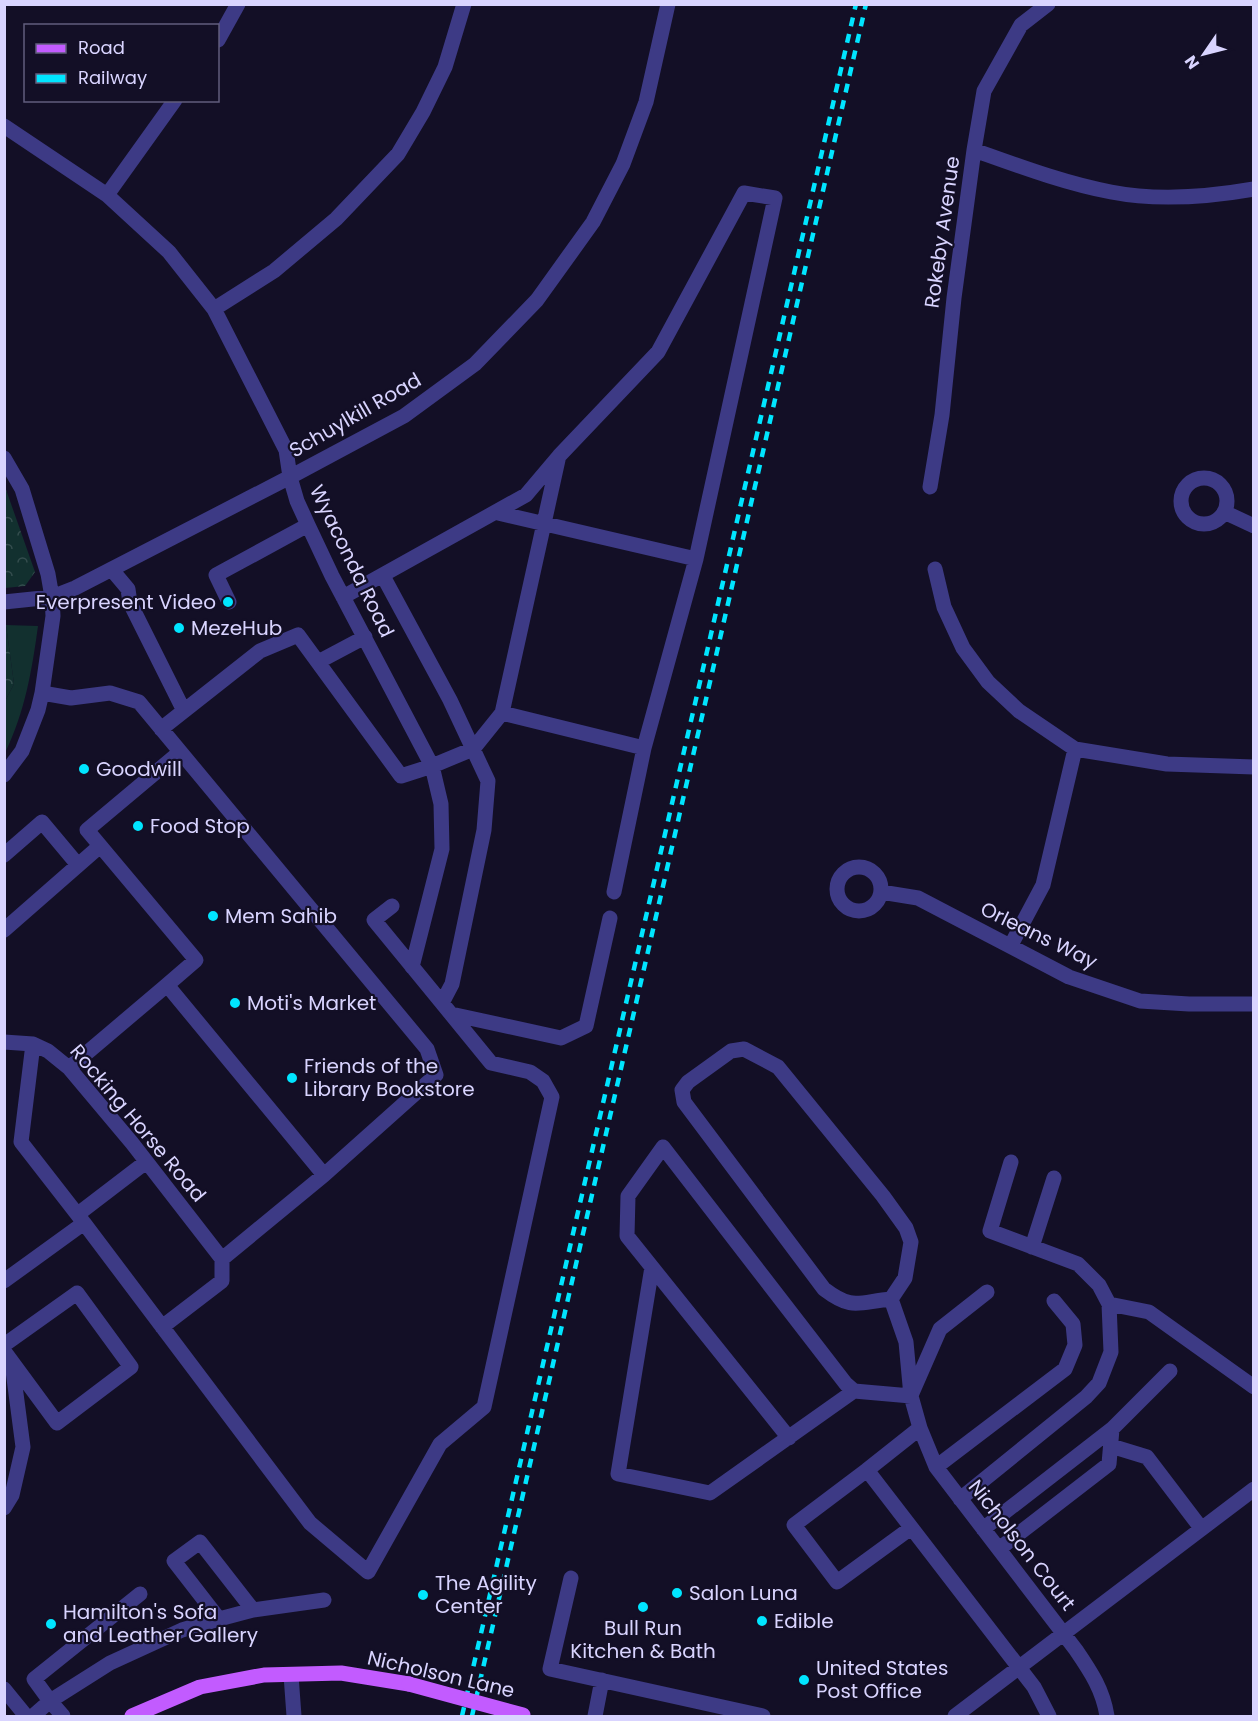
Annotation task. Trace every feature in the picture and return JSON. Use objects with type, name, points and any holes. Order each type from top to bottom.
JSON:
[{"type":"main road","name":"Nicholson Lane","points":[[132,1716],[200,1688],[264,1675],[341,1673],[409,1684],[528,1715]]},
{"type":"street","points":[[219,38],[238,4]]},
{"type":"street","points":[[214,309],[274,271],[328,226],[398,154],[423,112],[445,67],[464,4]]},
{"type":"street","name":"Schuylkill Road","points":[[4,602],[52,597],[112,570],[404,416],[475,364],[537,300],[592,222],[623,164],[646,102],[669,4]]},
{"type":"street","name":"Rokeby Avenue","points":[[930,487],[942,415],[954,298],[984,91],[1021,25],[1048,4]]},
{"type":"street","points":[[107,195],[174,102]]},
{"type":"street","name":"Wyaconda Road","points":[[4,126],[107,195],[170,252],[214,309],[286,450],[297,501],[308,525],[343,597],[432,766],[441,804],[442,849],[412,967]]},
{"type":"street","points":[[974,150],[1055,178],[1112,192],[1156,197],[1227,194],[1254,189]]},
{"type":"street","points":[[343,597],[498,513],[526,495],[559,456],[658,352],[744,193],[775,198],[696,558],[644,748],[614,892]]},
{"type":"street","points":[[161,729],[260,651],[298,635],[401,776],[473,749],[502,713],[559,456]]},
{"type":"street","points":[[4,458],[22,489],[48,574],[52,597],[51,634],[38,710],[22,752],[4,776]]},
{"type":"street","points":[[1224,512],[1254,526]]},
{"type":"street","points":[[498,513],[696,558]]},
{"type":"street","points":[[229,602],[216,575],[308,525]]},
{"type":"street","points":[[935,569],[944,607],[963,648],[988,682],[1019,711],[1075,749],[1167,765],[1254,767]]},
{"type":"street","points":[[112,570],[128,589],[130,603],[184,711]]},
{"type":"street","points":[[383,576],[450,700],[488,781],[484,830],[446,1008]]},
{"type":"street","points":[[318,662],[365,637]]},
{"type":"street","points":[[42,693],[71,698],[110,693],[139,702],[427,1049],[436,1075],[324,1175],[222,1259],[222,1281],[162,1327]]},
{"type":"street","points":[[502,713],[644,748]]},
{"type":"street","points":[[1011,945],[1043,885],[1075,749]]},
{"type":"street","points":[[69,1068],[196,960],[87,830],[180,752]]},
{"type":"street","points":[[4,855],[42,822],[78,865]]},
{"type":"street","points":[[4,930],[100,846]]},
{"type":"street","name":"Orleans Way","points":[[881,892],[918,898],[1069,977],[1140,1001],[1254,1004]]},
{"type":"street","points":[[33,1044],[21,1142],[310,1523],[368,1572],[440,1444],[484,1407],[552,1097],[543,1081],[530,1072],[491,1063],[374,920],[392,906]]},
{"type":"street","points":[[446,1008],[561,1038],[586,1026],[610,918]]},
{"type":"street","points":[[166,985],[324,1175]]},
{"type":"street","name":"Rocking Horse Road","points":[[4,1042],[33,1044],[48,1051],[69,1068],[222,1259]]},
{"type":"street","points":[[744,1049],[778,1067],[883,1196],[906,1228],[911,1242],[905,1278],[891,1299],[850,1304],[840,1301],[824,1289],[684,1102],[682,1090],[688,1082],[731,1050],[744,1049]]},
{"type":"street","points":[[789,1438],[627,1236],[628,1196],[663,1148],[846,1384],[854,1391],[911,1396],[940,1329],[987,1292]]},
{"type":"street","points":[[4,1281],[81,1219],[146,1162]]},
{"type":"street","points":[[960,1499],[1086,1397],[1099,1383],[1111,1352],[1109,1305],[1099,1285],[1078,1264],[990,1231],[1011,1162]]},
{"type":"street","points":[[1032,1247],[1054,1178]]},
{"type":"street","points":[[652,1267],[618,1474],[710,1494],[854,1391]]},
{"type":"street","points":[[4,1345],[76,1293],[131,1367],[57,1423],[7,1358]]},
{"type":"street","name":"Nicholson Court","points":[[891,1299],[906,1342],[911,1396],[920,1428],[936,1467],[1098,1681],[1107,1716]]},
{"type":"street","points":[[936,1467],[1065,1369],[1075,1345],[1073,1323],[1054,1301]]},
{"type":"street","points":[[1109,1305],[1149,1312],[1254,1387]]},
{"type":"street","points":[[4,1508],[12,1495],[23,1447],[12,1420],[7,1358]]},
{"type":"street","points":[[983,1529],[1112,1429],[1170,1371]]},
{"type":"street","points":[[911,1528],[837,1582],[794,1525],[920,1428]]},
{"type":"street","points":[[999,1549],[1109,1464],[1112,1429]]},
{"type":"street","points":[[1111,1446],[1147,1457],[1201,1528]]},
{"type":"street","points":[[867,1470],[1034,1688],[1049,1716]]},
{"type":"street","points":[[955,1716],[1254,1489]]},
{"type":"street","points":[[219,1619],[174,1561],[200,1542],[253,1610]]},
{"type":"street","points":[[571,1578],[550,1669],[763,1716]]},
{"type":"street","points":[[63,1716],[34,1679],[140,1594]]},
{"type":"street","points":[[33,1716],[50,1701],[110,1663],[182,1630],[253,1610],[324,1600]]},
{"type":"street","points":[[291,1675],[294,1716]]},
{"type":"street","points":[[595,1716],[602,1680]]},
{"type":"street","points":[[4,1689],[26,1716]]},
{"type":"green space","points":[[4,484],[35,572],[25,586],[5,588]]},
{"type":"green space","points":[[4,625],[6,625],[14,684],[5,701]]},
{"type":"green space","points":[[6,625],[38,626],[27,691],[18,722],[5,753],[5,701],[14,684]]},
{"type":"railway","points":[[462,1716],[856,4]]},
{"type":"railway","points":[[472,1716],[866,4]]},
{"type":"place","name":"Everpresent Video","points":[[228,602]]},
{"type":"place","name":"MezeHub","points":[[179,628]]},
{"type":"place","name":"Goodwill","points":[[84,769]]},
{"type":"place","name":"Food Stop","points":[[138,826]]},
{"type":"place","name":"Mem Sahib","points":[[213,916]]},
{"type":"place","name":"Moti's Market","points":[[235,1003]]},
{"type":"place","name":"Friends of the Library Bookstore","points":[[292,1078]]},
{"type":"place","name":"Salon Luna","points":[[677,1593]]},
{"type":"place","name":"The Agility Center","points":[[423,1595]]},
{"type":"place","name":"Bull Run Kitchen & Bath","points":[[643,1607]]},
{"type":"place","name":"Edible","points":[[762,1621]]},
{"type":"place","name":"Hamilton's Sofa and Leather Gallery","points":[[51,1624]]},
{"type":"place","name":"United States Post Office","points":[[804,1680]]}]
